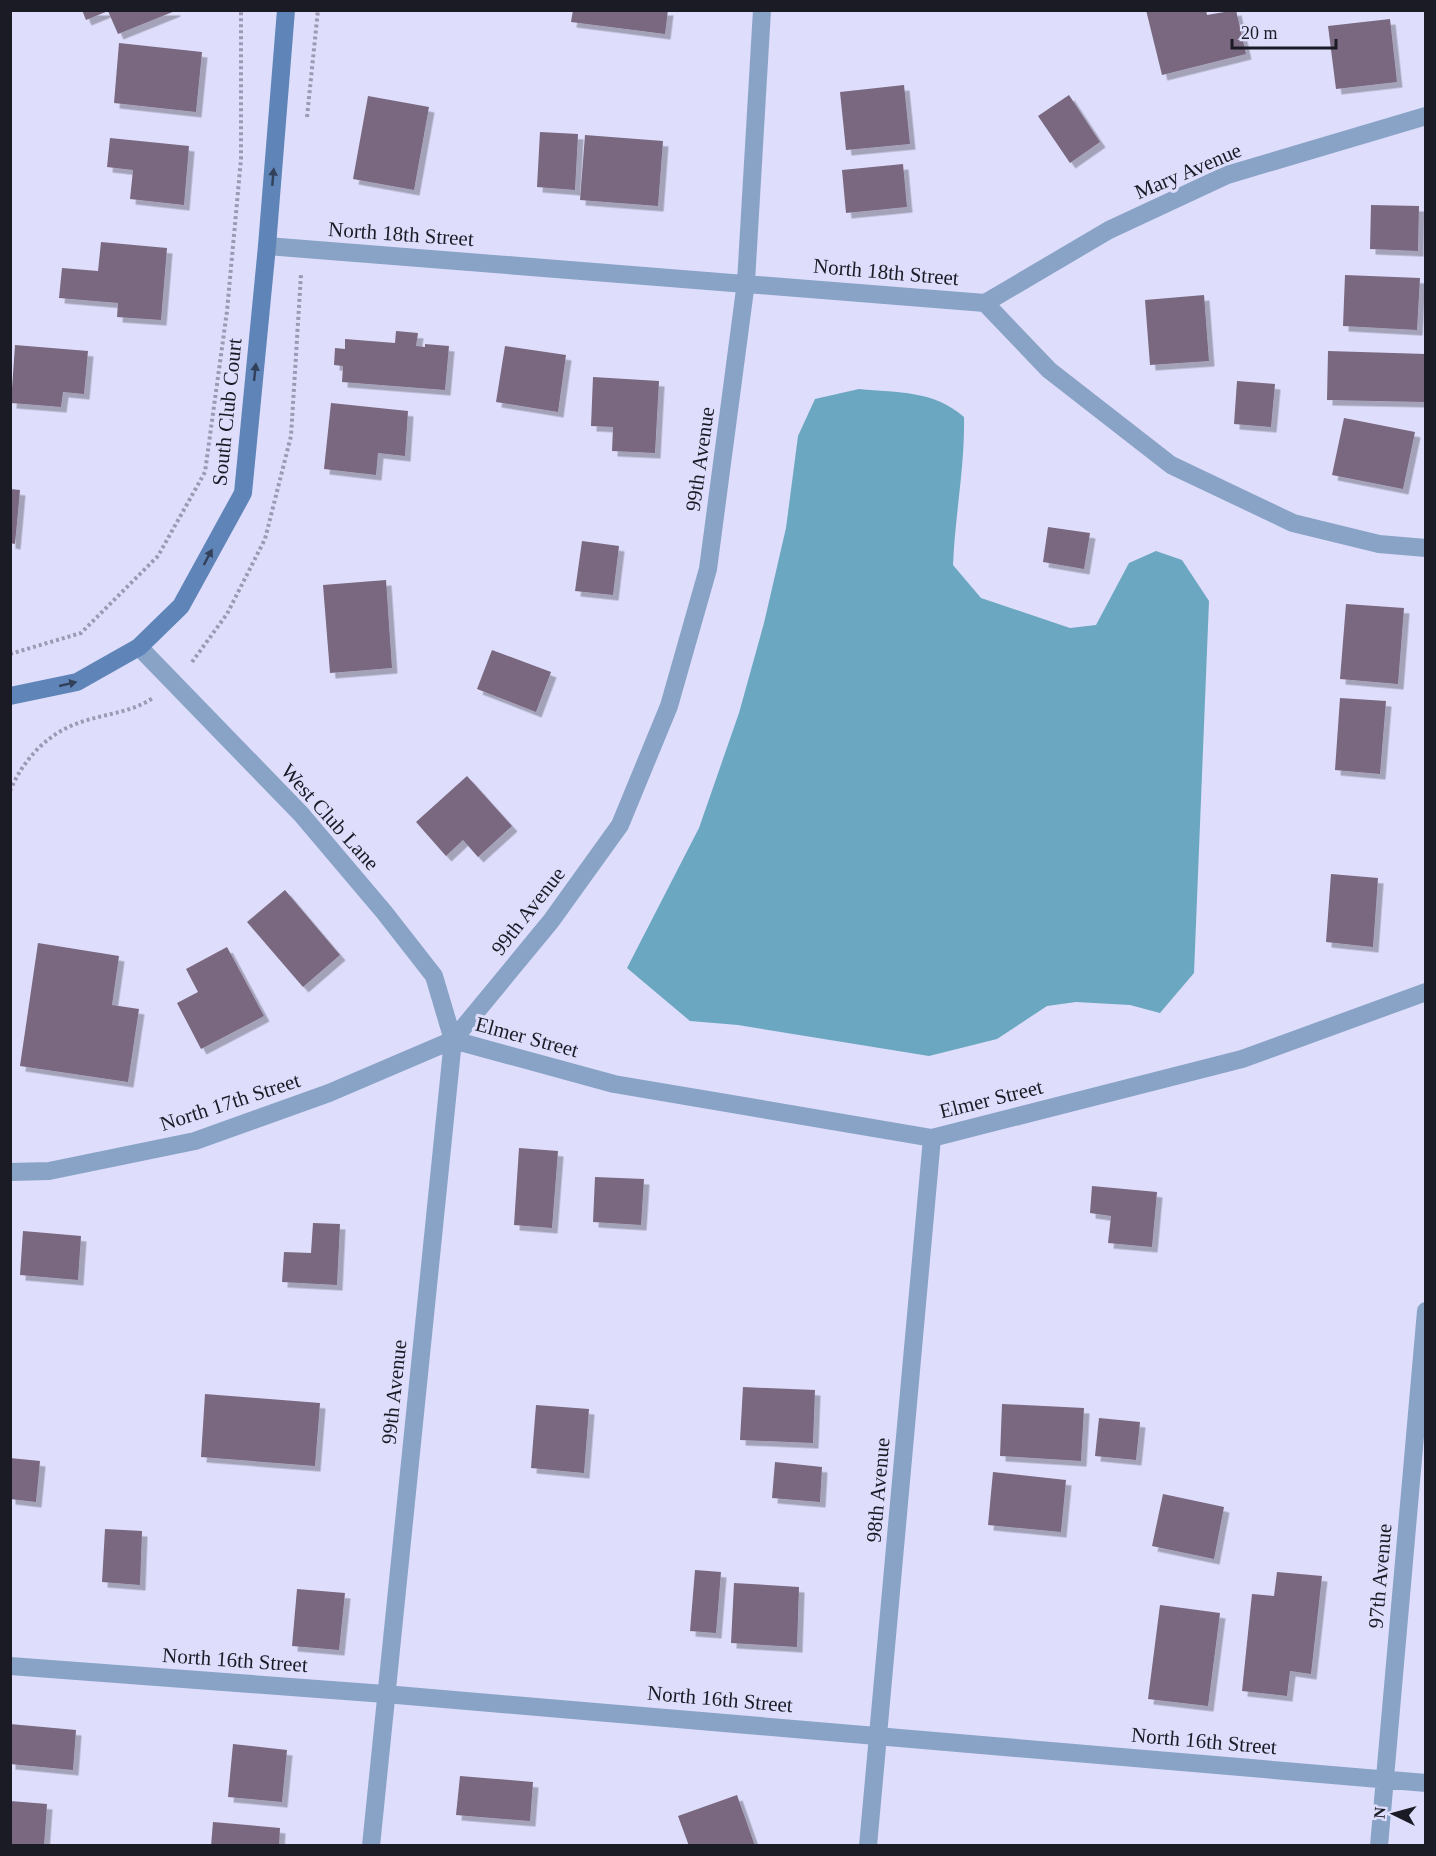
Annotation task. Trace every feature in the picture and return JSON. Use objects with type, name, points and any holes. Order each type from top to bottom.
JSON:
[{"type":"street","name":"South Club Court","points":[[10,696],[77,682],[139,647],[181,606],[243,493],[267,246],[286,10]]},
{"type":"street","name":"99th Avenue","points":[[371,1845],[453,1040],[551,921],[620,825],[669,706],[708,569],[746,282],[762,10]]},
{"type":"street","name":"Mary Avenue","points":[[985,303],[1109,230],[1227,175],[1425,116]]},
{"type":"street","name":"North 18th Street","points":[[267,246],[746,282],[985,303],[1048,370],[1171,465],[1293,523],[1379,544],[1425,548]]},
{"type":"street","name":"West Club Lane","points":[[139,647],[301,814],[391,921],[434,976],[453,1040]]},
{"type":"street","name":"Elmer Street","points":[[453,1040],[614,1084],[932,1138],[1242,1059],[1425,992]]},
{"type":"street","name":"North 17th Street","points":[[10,1172],[49,1171],[195,1141],[329,1093],[453,1040]]},
{"type":"street","name":"98th Avenue","points":[[868,1845],[932,1138]]},
{"type":"street","name":"97th Avenue","points":[[1379,1845],[1425,1311]]},
{"type":"street","name":"North 16th Street","points":[[10,1666],[385,1694],[1425,1783]]},
{"type":"path","points":[[10,654],[81,633],[158,556],[205,472],[227,311],[241,159],[241,10]]},
{"type":"path","points":[[306,127],[318,10]]},
{"type":"path","points":[[300,287],[302,249]]},
{"type":"path","points":[[10,791],[36,747],[74,724],[114,715],[150,700]]},
{"type":"water","points":[[859,389],[902,392],[928,397],[952,408],[964,417],[953,565],[981,598],[1070,628],[1096,625],[1129,563],[1156,551],[1182,560],[1209,601],[1194,973],[1160,1013],[1130,1005],[1076,1002],[1047,1006],[997,1039],[929,1056],[738,1025],[690,1021],[627,968],[699,828],[739,713],[764,623],[786,528],[798,436],[815,399]]},
{"type":"building","points":[[82,10],[175,11],[118,34],[108,11],[86,20]]},
{"type":"building","points":[[573,10],[668,10],[665,34],[571,22]]},
{"type":"building","points":[[1146,10],[1206,10],[1207,15],[1236,10],[1246,54],[1162,75]]},
{"type":"building","points":[[1390,19],[1397,82],[1336,89],[1328,26]]},
{"type":"building","points":[[119,43],[202,52],[196,112],[114,103]]},
{"type":"building","points":[[904,85],[910,144],[846,150],[840,92]]},
{"type":"building","points":[[1069,95],[1100,142],[1070,163],[1038,116]]},
{"type":"building","points":[[368,96],[429,107],[414,190],[353,179]]},
{"type":"building","points":[[540,132],[578,134],[575,190],[537,187]]},
{"type":"building","points":[[585,135],[663,141],[658,206],[580,200]]},
{"type":"building","points":[[110,138],[189,146],[184,205],[130,199],[133,170],[107,167]]},
{"type":"building","points":[[903,164],[907,207],[846,213],[842,170]]},
{"type":"building","points":[[1371,205],[1419,206],[1418,251],[1370,249]]},
{"type":"building","points":[[101,242],[167,248],[161,320],[117,317],[118,303],[59,298],[62,268],[98,271]]},
{"type":"building","points":[[1345,275],[1420,278],[1417,330],[1343,326]]},
{"type":"building","points":[[1204,295],[1209,361],[1150,365],[1145,300]]},
{"type":"building","points":[[396,331],[418,333],[416,346],[425,347],[425,344],[449,346],[445,390],[342,382],[343,366],[334,365],[335,348],[345,349],[345,339],[395,343]]},
{"type":"building","points":[[15,345],[88,351],[84,394],[63,392],[61,407],[11,403]]},
{"type":"building","points":[[505,346],[566,355],[558,412],[496,402]]},
{"type":"building","points":[[1328,351],[1426,354],[1424,402],[1327,400]]},
{"type":"building","points":[[593,377],[659,381],[655,453],[612,451],[613,427],[591,426]]},
{"type":"building","points":[[1237,381],[1275,384],[1271,427],[1234,424]]},
{"type":"building","points":[[331,403],[408,411],[405,456],[378,453],[376,475],[324,469]]},
{"type":"building","points":[[1344,418],[1415,432],[1403,489],[1332,475]]},
{"type":"building","points":[[10,489],[20,490],[15,544],[10,543]]},
{"type":"building","points":[[1048,527],[1090,533],[1084,569],[1043,562]]},
{"type":"building","points":[[582,541],[619,546],[613,595],[575,591]]},
{"type":"building","points":[[386,580],[392,668],[330,673],[323,585]]},
{"type":"building","points":[[1346,604],[1404,608],[1398,684],[1340,679]]},
{"type":"building","points":[[492,650],[551,672],[536,712],[477,689]]},
{"type":"building","points":[[1340,698],[1386,701],[1380,774],[1335,770]]},
{"type":"building","points":[[467,776],[512,826],[478,857],[463,840],[446,856],[416,822]]},
{"type":"building","points":[[1331,874],[1378,878],[1373,947],[1326,942]]},
{"type":"building","points":[[285,890],[340,955],[303,987],[247,922]]},
{"type":"building","points":[[38,943],[119,956],[112,1005],[139,1009],[128,1082],[20,1066]]},
{"type":"building","points":[[227,947],[264,1016],[201,1049],[177,1003],[198,992],[186,969]]},
{"type":"building","points":[[519,1148],[558,1151],[552,1228],[514,1225]]},
{"type":"building","points":[[595,1177],[644,1179],[641,1225],[593,1222]]},
{"type":"building","points":[[1092,1186],[1157,1192],[1152,1247],[1108,1243],[1111,1216],[1090,1213]]},
{"type":"building","points":[[313,1223],[340,1224],[337,1285],[282,1282],[284,1252],[311,1253]]},
{"type":"building","points":[[23,1231],[81,1236],[78,1280],[20,1275]]},
{"type":"building","points":[[743,1387],[815,1390],[813,1443],[740,1440]]},
{"type":"building","points":[[205,1394],[320,1403],[315,1466],[201,1457]]},
{"type":"building","points":[[1002,1404],[1084,1408],[1081,1461],[1000,1456]]},
{"type":"building","points":[[536,1405],[589,1409],[584,1473],[531,1468]]},
{"type":"building","points":[[1099,1418],[1140,1422],[1136,1460],[1095,1456]]},
{"type":"building","points":[[10,1458],[40,1461],[36,1502],[10,1499]]},
{"type":"building","points":[[775,1462],[822,1467],[820,1502],[772,1498]]},
{"type":"building","points":[[993,1472],[1066,1480],[1061,1532],[988,1525]]},
{"type":"building","points":[[1163,1494],[1224,1507],[1214,1559],[1152,1546]]},
{"type":"building","points":[[105,1529],[142,1531],[140,1585],[102,1582]]},
{"type":"building","points":[[695,1570],[721,1572],[716,1633],[690,1631]]},
{"type":"building","points":[[1277,1572],[1322,1576],[1311,1674],[1290,1671],[1287,1696],[1242,1691],[1252,1594],[1274,1596]]},
{"type":"building","points":[[734,1583],[799,1587],[797,1647],[731,1643]]},
{"type":"building","points":[[297,1589],[345,1593],[339,1650],[292,1646]]},
{"type":"building","points":[[1160,1605],[1220,1613],[1208,1706],[1148,1699]]},
{"type":"building","points":[[10,1724],[76,1730],[73,1770],[10,1764]]},
{"type":"building","points":[[233,1744],[287,1750],[282,1802],[228,1797]]},
{"type":"building","points":[[460,1776],[533,1782],[530,1821],[456,1815]]},
{"type":"building","points":[[737,1795],[755,1846],[689,1846],[678,1816]]},
{"type":"building","points":[[10,1801],[47,1804],[44,1846],[10,1846]]},
{"type":"building","points":[[213,1822],[280,1828],[279,1846],[211,1846]]}]
